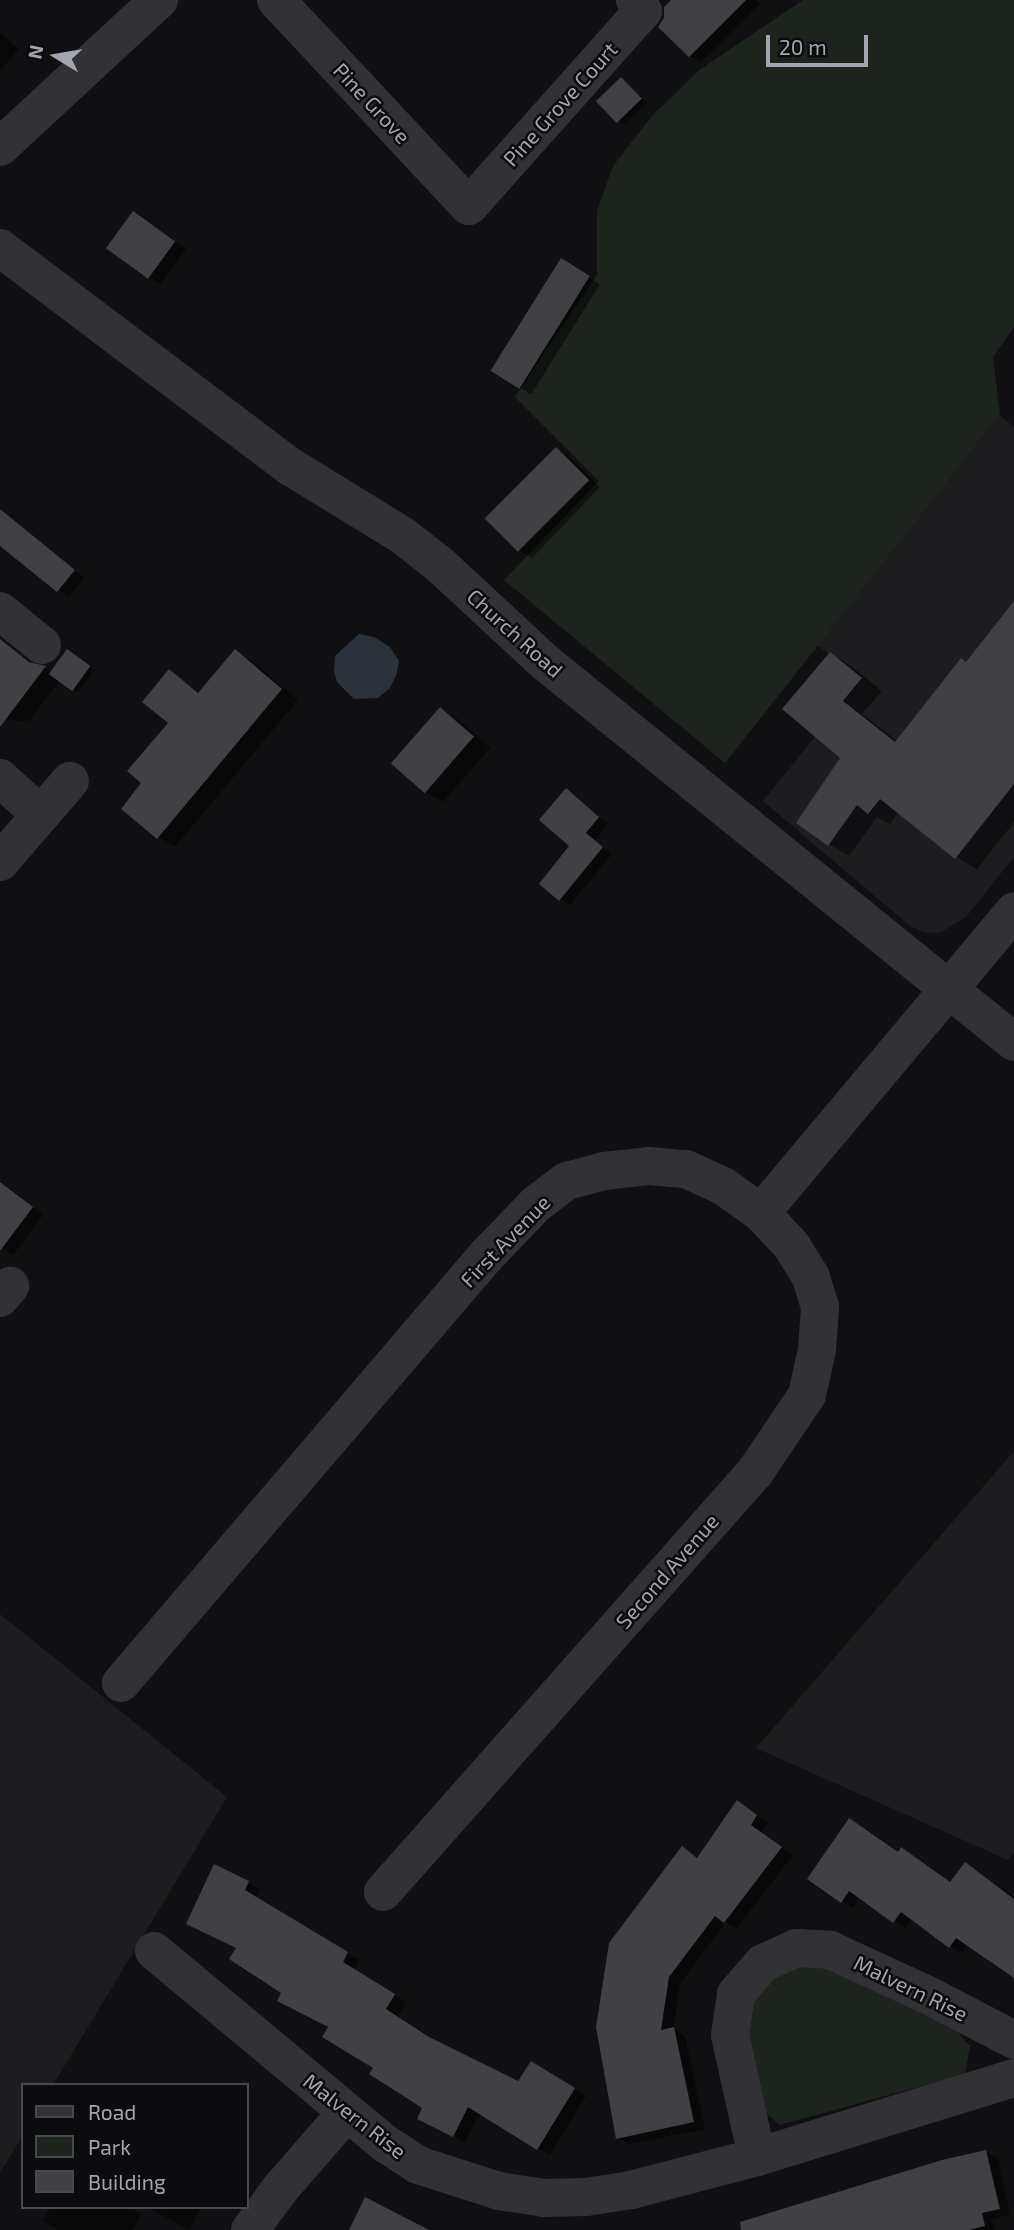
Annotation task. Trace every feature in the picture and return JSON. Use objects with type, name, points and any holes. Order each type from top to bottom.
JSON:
[{"type":"street","points":[[0,147],[159,0]]},
{"type":"street","name":"Pine Grove","points":[[276,0],[468,206]]},
{"type":"street","name":"Pine Grove Court","points":[[468,206],[643,11],[635,0]]},
{"type":"street","name":"Church Road","points":[[0,248],[291,467],[403,536],[430,557],[546,663],[1014,1042]]},
{"type":"street","points":[[0,611],[42,645]]},
{"type":"street","points":[[0,778],[41,815]]},
{"type":"street","points":[[0,862],[70,781]]},
{"type":"street","points":[[761,1213],[1014,911]]},
{"type":"street","name":"First Avenue","points":[[121,1683],[486,1256],[536,1204],[568,1181],[604,1171],[638,1167],[686,1169],[723,1186],[761,1213]]},
{"type":"street","name":"Second Avenue","points":[[383,1892],[755,1472],[807,1395],[817,1350],[820,1307],[811,1277],[792,1246],[761,1213]]},
{"type":"street","name":"Malvern Rise","points":[[757,2157],[730,2035],[736,1994],[762,1964],[797,1948],[830,1950],[865,1964],[1014,2040]]},
{"type":"street","name":"Malvern Rise","points":[[154,1951],[347,2112],[418,2165],[461,2181],[499,2191],[544,2198],[588,2213],[631,2190],[757,2157],[1014,2078]]},
{"type":"street","points":[[250,2230],[280,2189],[347,2112]]},
{"type":"shaded area","points":[[1000,415],[1014,427],[1014,857],[966,917],[939,933],[924,932],[911,927],[763,801],[862,679],[817,645]]},
{"type":"shaded area","points":[[359,634],[374,637],[390,647],[399,661],[396,676],[389,689],[378,698],[354,699],[337,682],[334,672],[335,656]]},
{"type":"shaded area","points":[[1014,1451],[1014,1853],[1008,1860],[756,1748]]},
{"type":"shaded area","points":[[0,1614],[227,1797],[54,2083],[21,2083],[21,2138],[0,2173]]},
{"type":"green space","points":[[803,0],[1014,0],[1014,327],[993,357],[1000,415],[725,763],[504,580],[599,481],[515,397],[597,275],[597,211],[613,166],[652,116],[698,71]]},
{"type":"green space","points":[[823,1964],[964,2028],[960,2035],[970,2046],[965,2074],[780,2125],[764,2112],[743,2038],[748,2000],[788,1966]]},
{"type":"building","points":[[671,0],[746,0],[689,57],[658,27],[664,18],[664,7]]},
{"type":"building","points":[[621,77],[642,99],[617,123],[596,101]]},
{"type":"building","points":[[133,211],[175,242],[148,279],[106,248]]},
{"type":"building","points":[[561,258],[590,276],[519,389],[491,371]]},
{"type":"building","points":[[556,447],[589,480],[518,552],[485,518]]},
{"type":"building","points":[[0,509],[75,570],[57,592],[0,546]]},
{"type":"building","points":[[1014,601],[1014,784],[955,859],[880,799],[868,814],[857,805],[828,846],[796,823],[840,758],[782,709],[830,652],[862,678],[843,701],[895,742],[961,658],[966,662]]},
{"type":"building","points":[[0,639],[29,662],[46,666],[0,727]]},
{"type":"building","points":[[67,649],[90,666],[72,691],[49,674]]},
{"type":"building","points":[[235,649],[282,689],[157,839],[121,809],[141,783],[127,771],[168,723],[142,702],[169,669],[198,693]]},
{"type":"building","points":[[440,707],[474,737],[425,793],[391,764]]},
{"type":"building","points":[[566,788],[599,817],[586,833],[603,847],[559,901],[539,884],[569,846],[539,820]]},
{"type":"building","points":[[0,1182],[33,1207],[0,1251]]},
{"type":"building","points":[[737,1800],[757,1815],[751,1825],[782,1847],[724,1923],[715,1916],[669,1977],[661,2030],[674,2027],[694,2122],[616,2139],[596,2027],[609,1943],[682,1846],[697,1858]]},
{"type":"building","points":[[849,1818],[898,1852],[901,1847],[950,1882],[965,1862],[1014,1899],[1014,1978],[956,1938],[949,1948],[901,1912],[893,1923],[849,1891],[841,1903],[807,1879]]},
{"type":"building","points":[[214,1864],[249,1881],[245,1890],[348,1952],[343,1962],[395,1994],[386,2009],[429,2037],[518,2081],[531,2061],[575,2088],[537,2150],[468,2107],[453,2137],[417,2119],[422,2108],[369,2074],[373,2068],[322,2037],[328,2027],[277,2001],[281,1993],[229,1959],[236,1948],[186,1924]]},
{"type":"building","points":[[986,2150],[1000,2209],[982,2213],[985,2226],[969,2230],[741,2230],[740,2222],[942,2160]]},
{"type":"building","points":[[365,2197],[429,2230],[349,2230]]}]
